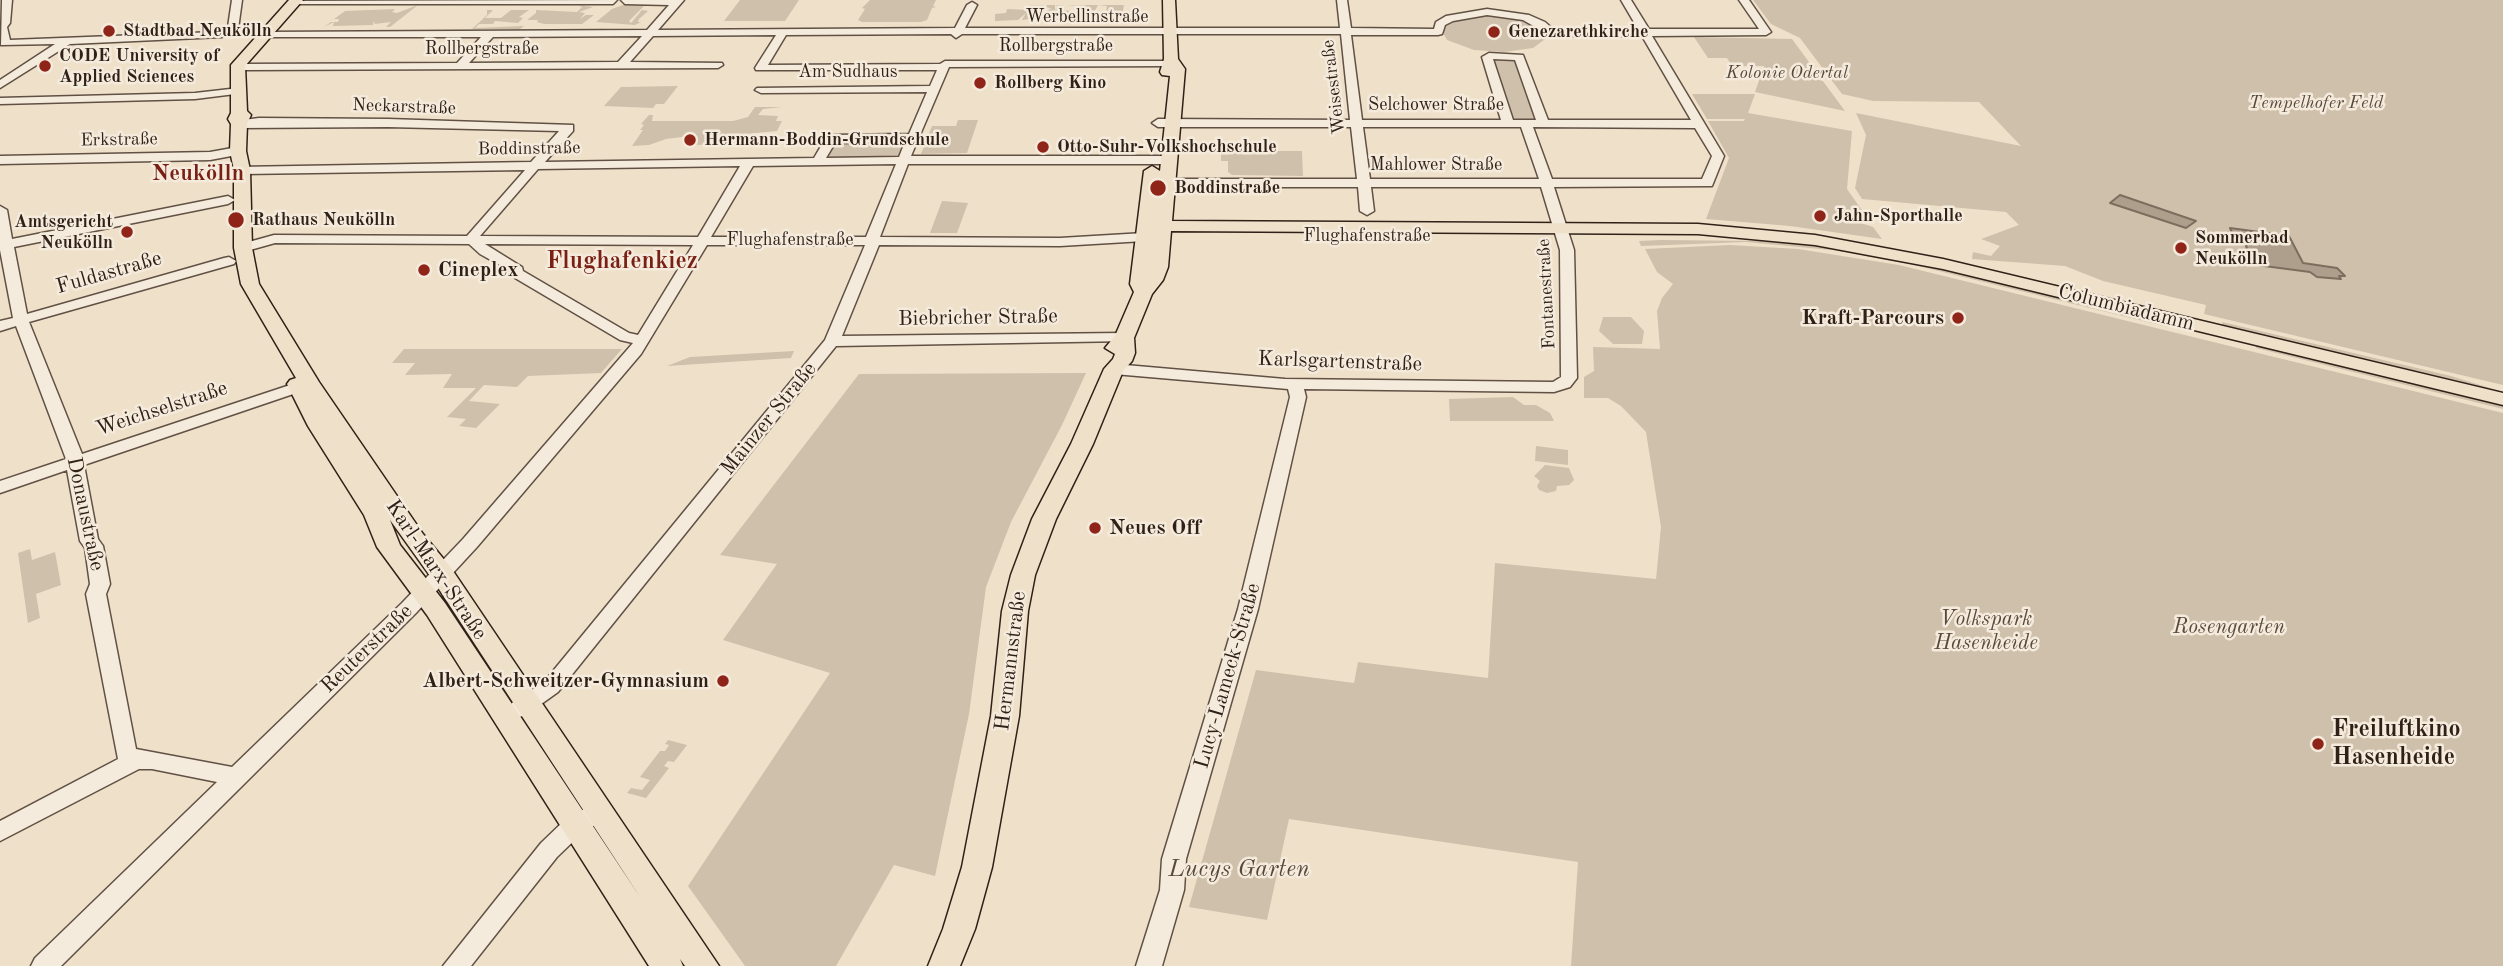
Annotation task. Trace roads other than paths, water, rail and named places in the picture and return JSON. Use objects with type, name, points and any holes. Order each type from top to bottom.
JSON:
[{"type":"main road","name":"Karl-Marx-Straße","points":[[294,4],[248,61],[246,85],[239,91],[237,151],[228,164],[228,200],[237,284],[304,385],[318,426],[376,515],[389,547],[433,584],[587,817],[703,966]]},
{"type":"main road","name":"Hermannstraße","points":[[1154,231],[1165,123],[1178,67],[1169,61],[1171,32],[1177,27],[1170,7]]},
{"type":"main road","name":"Karl-Marx-Straße","points":[[233,251],[242,170],[242,155],[237,151]]},
{"type":"main road","name":"Hermannstraße","points":[[944,966],[959,929],[977,867],[1005,716],[1015,611],[1026,565],[1044,519],[1100,405],[1114,369],[1125,354],[1124,338],[1143,292],[1139,284],[1166,183],[1161,160]]},
{"type":"main road","name":"Flughafenstraße","points":[[1154,231],[1563,232]]},
{"type":"main road","name":"Columbiadamm","points":[[1563,232],[1747,234],[1815,240],[1911,256],[2503,399]]},
{"type":"main road","name":"Karl-Marx-Straße","points":[[587,817],[667,966]]},
{"type":"street","points":[[8,0],[5,23],[1,26],[4,43],[208,36],[228,33],[236,20],[237,0]]},
{"type":"street","name":"Weisestraße","points":[[1342,0],[1367,211]]},
{"type":"street","points":[[1497,0],[1502,13],[1535,21],[1551,33],[1766,32],[1744,0]]},
{"type":"street","points":[[1626,0],[1699,124]]},
{"type":"street","points":[[294,4],[613,1]]},
{"type":"street","points":[[625,1],[679,1]]},
{"type":"street","points":[[621,66],[679,1]]},
{"type":"street","points":[[958,33],[972,5]]},
{"type":"street","name":"Werbellinstraße","points":[[267,35],[1438,32],[1440,25],[1470,7],[1502,13]]},
{"type":"street","points":[[460,66],[491,33]]},
{"type":"street","name":"Rollbergstraße","points":[[783,35],[760,68],[1169,61]]},
{"type":"street","points":[[0,85],[67,41]]},
{"type":"street","points":[[1508,122],[1487,57],[1519,57],[1544,123]]},
{"type":"street","name":"Rollbergstraße","points":[[248,61],[460,66],[718,65]]},
{"type":"street","name":"Mainzer Straße","points":[[517,711],[551,687],[832,341],[944,65]]},
{"type":"street","name":"Am Sudhaus","points":[[761,90],[934,89]]},
{"type":"street","points":[[0,101],[195,96],[239,91]]},
{"type":"street","name":"Neckarstraße","points":[[239,118],[273,122],[568,127],[535,167]]},
{"type":"street","name":"Selchower Straße","points":[[1165,123],[1699,124]]},
{"type":"street","name":"Fontanestraße","points":[[1525,123],[1563,232],[1569,295],[1569,378],[1564,384]]},
{"type":"street","name":"Mahlower Straße","points":[[1166,183],[1707,183],[1718,156],[1699,124]]},
{"type":"street","points":[[817,163],[828,142],[834,138],[915,138]]},
{"type":"street","name":"Erkstraße","points":[[0,160],[209,156],[237,151]]},
{"type":"street","name":"Boddinstraße","points":[[242,170],[1161,160]]},
{"type":"street","name":"Reuterstraße","points":[[44,966],[433,584],[643,340],[748,164]]},
{"type":"street","points":[[535,167],[474,233],[473,240],[485,251],[625,337],[643,340]]},
{"type":"street","points":[[4,246],[228,200]]},
{"type":"street","name":"Donaustraße","points":[[0,209],[4,246],[22,320],[74,462],[89,541],[94,546],[100,584],[96,594],[126,752],[136,760]]},
{"type":"street","name":"Flughafenstraße","points":[[233,251],[274,239],[1044,241],[1154,231]]},
{"type":"street","name":"Fuldastraße","points":[[0,326],[233,251]]},
{"type":"street","name":"Biebricher Straße","points":[[832,341],[1124,338]]},
{"type":"street","name":"Karlsgartenstraße","points":[[1114,369],[1295,385],[1554,387],[1564,384]]},
{"type":"street","name":"Weichselstraße","points":[[0,487],[304,385]]},
{"type":"street","name":"Lucy-Lameck-Straße","points":[[1149,966],[1172,890],[1174,859],[1248,609],[1298,397],[1295,385]]},
{"type":"street","points":[[0,832],[136,760],[152,760],[236,777]]},
{"type":"street","points":[[456,966],[549,850],[587,817]]},
{"type":"place","name":"Stadtbad Neukölln","points":[[109,31]]},
{"type":"place","name":"Genezarethkirche","points":[[1494,32]]},
{"type":"place","name":"CODE University of Applied Sciences","points":[[45,66]]},
{"type":"place","name":"Rollberg Kino","points":[[980,83]]},
{"type":"place","name":"Hermann-Boddin-Grundschule","points":[[690,140]]},
{"type":"place","name":"Otto-Suhr-Volkshochschule","points":[[1043,147]]},
{"type":"place","name":"Boddinstraße","points":[[1158,188]]},
{"type":"place","name":"Jahn-Sporthalle","points":[[1820,216]]},
{"type":"place","name":"Rathaus Neukölln","points":[[236,220]]},
{"type":"place","name":"Amtsgericht Neukölln","points":[[127,232]]},
{"type":"place","name":"Sommerbad Neukölln","points":[[2181,248]]},
{"type":"place","name":"Cineplex","points":[[424,270]]},
{"type":"place","name":"Kraft-Parcours","points":[[1958,318]]},
{"type":"place","name":"Neues Off","points":[[1095,528]]},
{"type":"place","name":"Albert-Schweitzer-Gymnasium","points":[[723,681]]},
{"type":"place","name":"Freiluftkino Hasenheide","points":[[2318,744]]},
{"type":"district","name":"Neukölln","points":[[198,174]]},
{"type":"district","name":"Flughafenkiez","points":[[622,262]]},
{"type":"park label","name":"Kolonie Odertal","points":[[1787,73]]},
{"type":"park label","name":"Tempelhofer Feld","points":[[2316,103]]},
{"type":"park label","name":"Rosengarten","points":[[2229,627]]},
{"type":"park label","name":"Volkspark Hasenheide","points":[[1986,631]]},
{"type":"park label","name":"Lucys Garten","points":[[1239,870]]}]
